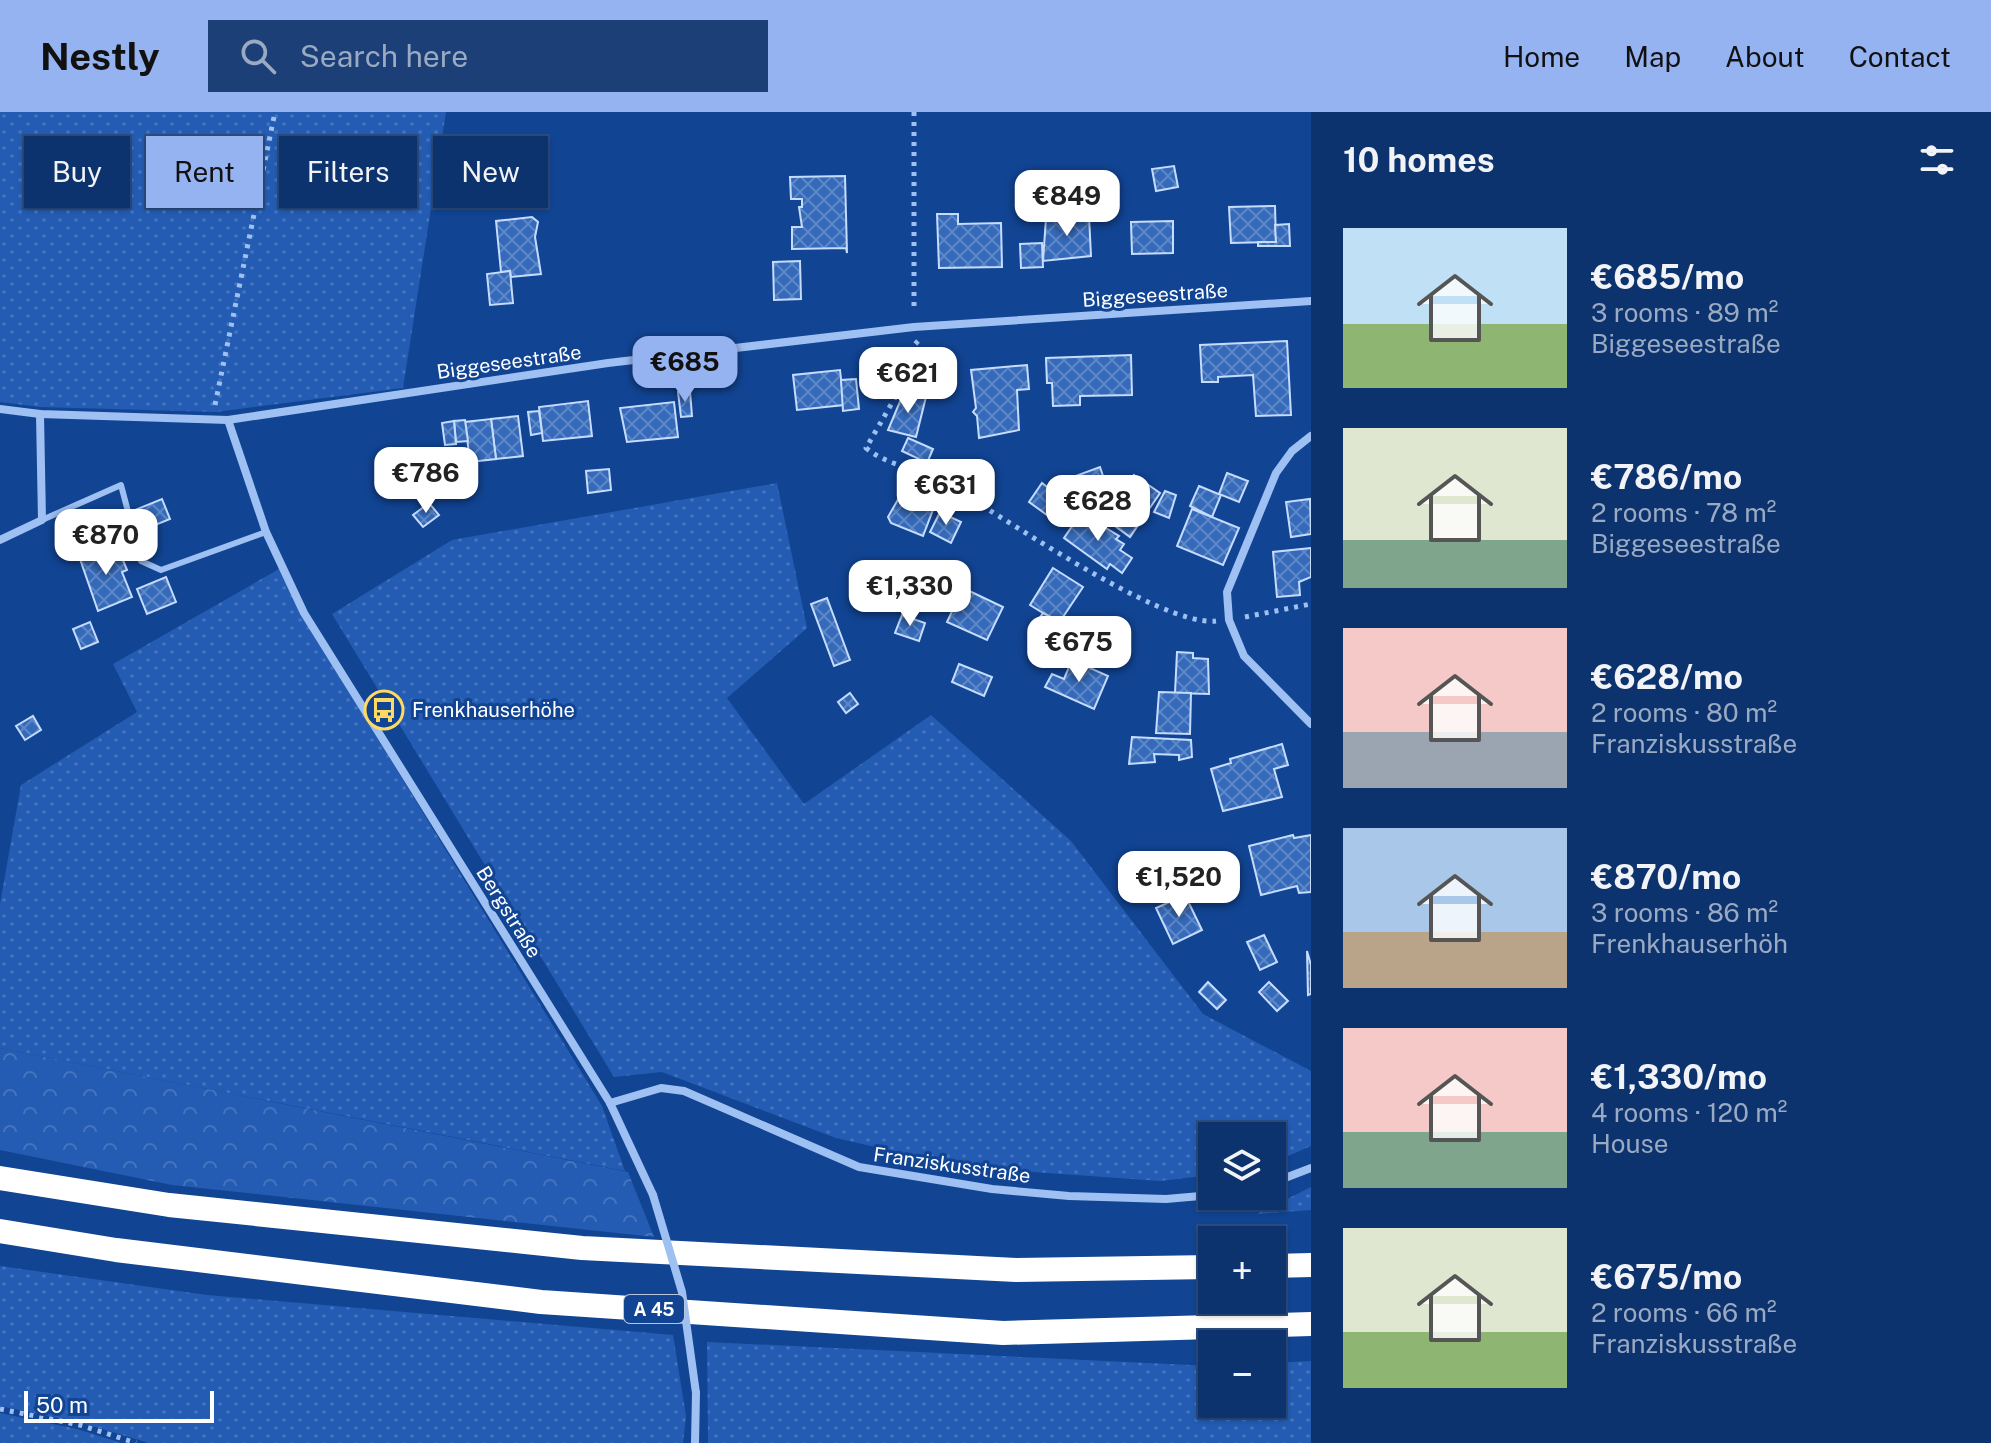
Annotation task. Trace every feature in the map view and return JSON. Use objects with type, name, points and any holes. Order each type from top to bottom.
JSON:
[{"type":"highway","points":[[0,1178],[169,1205],[582,1248],[1016,1270],[1198,1267]]},
{"type":"highway","name":"A 45","points":[[0,1231],[116,1250],[541,1302],[1003,1333],[1311,1324]]},
{"type":"highway","points":[[1286,1266],[1311,1265]]},
{"type":"street","name":"Biggeseestraße","points":[[0,409],[40,414],[228,420],[608,363],[914,327],[1311,301]]},
{"type":"street","points":[[0,540],[42,520],[40,414]]},
{"type":"street","name":"Bergstraße","points":[[228,420],[266,532],[304,613],[610,1103],[653,1195],[682,1292],[696,1393],[695,1443]]},
{"type":"street","points":[[1311,436],[1292,451],[1276,473],[1253,522],[1227,592],[1229,620],[1244,656],[1311,724]]},
{"type":"street","name":"Franziskusstraße","points":[[610,1103],[661,1088],[684,1091],[859,1167],[930,1180],[1069,1196],[1166,1199],[1198,1196]]},
{"type":"street","points":[[1286,1178],[1311,1168]]},
{"type":"lane","points":[[42,520],[121,485],[141,561],[161,570],[266,532]]},
{"type":"path","points":[[212,418],[275,112]]},
{"type":"path","points":[[914,112],[914,327]]},
{"type":"path","points":[[933,325],[910,350],[896,396],[866,448],[883,462],[934,476],[1146,603],[1205,622],[1311,604]]},
{"type":"path","points":[[0,1409],[80,1425],[136,1443]]},
{"type":"green space","points":[[0,112],[446,112],[442,136],[433,136],[433,195],[403,388],[216,412],[40,407],[0,402]]},
{"type":"green space","points":[[777,483],[807,628],[727,698],[804,804],[931,715],[1071,841],[1203,1014],[1311,1071],[1311,1146],[1286,1157],[1286,1122],[1198,1122],[1198,1177],[1160,1181],[962,1167],[836,1138],[662,1072],[614,1077],[332,614],[452,540]]},
{"type":"green space","points":[[279,569],[298,608],[602,1106],[625,1171],[0,1048],[0,904],[21,785],[137,712],[113,664]]},
{"type":"green space","points":[[0,1048],[628,1172],[654,1237],[172,1185],[0,1150]]},
{"type":"green space","points":[[1311,1187],[1311,1210],[1257,1214],[1265,1210],[1286,1210],[1286,1200]]},
{"type":"green space","points":[[0,1266],[207,1295],[673,1335],[686,1416],[683,1443],[149,1443],[82,1423],[0,1406]]},
{"type":"green space","points":[[707,1342],[1198,1365],[1198,1418],[1286,1418],[1286,1362],[1311,1361],[1311,1443],[708,1443]]},
{"type":"green space","points":[[0,1413],[77,1429],[122,1443],[0,1443]]},
{"type":"building","points":[[1174,166],[1178,187],[1156,191],[1152,169]]},
{"type":"building","points":[[845,176],[847,253],[846,248],[792,249],[792,227],[802,227],[799,207],[802,207],[802,199],[791,199],[790,177]]},
{"type":"building","points":[[1275,206],[1276,242],[1231,243],[1229,207]]},
{"type":"building","points":[[937,214],[958,214],[958,224],[1001,223],[1002,267],[939,268]]},
{"type":"building","points":[[1089,216],[1091,256],[1043,261],[1046,218]]},
{"type":"building","points":[[532,217],[538,222],[535,237],[541,274],[511,277],[510,271],[501,272],[496,221]]},
{"type":"building","points":[[1173,221],[1173,253],[1132,254],[1131,222]]},
{"type":"building","points":[[1289,224],[1290,246],[1258,246],[1258,242],[1276,242],[1275,225]]},
{"type":"building","points":[[1042,243],[1043,267],[1021,268],[1020,244]]},
{"type":"building","points":[[800,261],[801,299],[774,300],[773,262]]},
{"type":"building","points":[[510,271],[513,303],[490,305],[487,274]]},
{"type":"building","points":[[1287,341],[1291,415],[1256,416],[1253,375],[1218,377],[1218,382],[1202,382],[1200,345]]},
{"type":"building","points":[[1131,355],[1132,395],[1080,396],[1080,405],[1053,406],[1052,383],[1047,383],[1046,358]]},
{"type":"building","points":[[940,364],[941,387],[908,388],[914,365]]},
{"type":"building","points":[[1027,365],[1029,389],[1017,390],[1019,430],[979,438],[977,416],[973,412],[976,408],[971,370]]},
{"type":"building","points":[[840,370],[844,405],[797,410],[793,375]]},
{"type":"building","points":[[856,379],[859,409],[843,411],[841,380]]},
{"type":"building","points":[[690,391],[692,416],[681,417],[678,392]]},
{"type":"building","points":[[904,392],[926,397],[916,437],[888,430]]},
{"type":"building","points":[[588,401],[592,436],[543,441],[539,407]]},
{"type":"building","points":[[674,402],[678,437],[627,442],[620,408]]},
{"type":"building","points":[[539,411],[542,433],[531,435],[528,412]]},
{"type":"building","points":[[518,416],[523,456],[496,459],[491,419]]},
{"type":"building","points":[[491,419],[496,459],[470,462],[465,422]]},
{"type":"building","points":[[465,420],[468,441],[456,442],[454,421]]},
{"type":"building","points":[[454,421],[456,444],[445,445],[442,423]]},
{"type":"building","points":[[908,438],[933,449],[927,463],[902,451]]},
{"type":"building","points":[[1100,467],[1106,485],[1076,496],[1070,478]]},
{"type":"building","points":[[609,469],[611,490],[588,493],[586,471]]},
{"type":"building","points":[[1227,473],[1248,481],[1239,502],[1219,494]]},
{"type":"building","points":[[1134,475],[1160,493],[1130,537],[1104,518]]},
{"type":"building","points":[[1042,483],[1060,497],[1047,515],[1029,502]]},
{"type":"building","points":[[1199,486],[1221,495],[1212,517],[1190,506]]},
{"type":"building","points":[[904,489],[936,502],[923,536],[891,523],[888,517]]},
{"type":"building","points":[[1165,491],[1176,495],[1169,518],[1154,512]]},
{"type":"building","points":[[162,499],[170,519],[143,530],[135,510]]},
{"type":"building","points":[[1310,499],[1311,534],[1291,537],[1286,502]]},
{"type":"building","points":[[429,503],[439,515],[423,527],[413,515]]},
{"type":"building","points":[[1192,509],[1239,528],[1223,565],[1177,546]]},
{"type":"building","points":[[940,512],[961,522],[951,543],[930,532]]},
{"type":"building","points":[[1081,513],[1119,536],[1116,539],[1124,544],[1120,550],[1132,558],[1122,573],[1110,564],[1107,569],[1064,538]]},
{"type":"building","points":[[116,543],[127,570],[122,572],[132,597],[98,611],[80,559]]},
{"type":"building","points":[[1311,548],[1311,577],[1299,582],[1300,595],[1277,597],[1273,552]]},
{"type":"building","points":[[1053,568],[1083,587],[1059,623],[1030,605]]},
{"type":"building","points":[[166,577],[176,602],[147,614],[137,589]]},
{"type":"building","points":[[963,588],[1003,607],[987,640],[947,622]]},
{"type":"building","points":[[827,598],[850,660],[834,666],[811,604]]},
{"type":"building","points":[[1043,613],[1063,623],[1057,640],[1033,628]]},
{"type":"building","points":[[902,615],[925,623],[919,641],[895,633]]},
{"type":"building","points":[[90,622],[98,642],[81,649],[73,629]]},
{"type":"building","points":[[1177,652],[1193,653],[1193,658],[1208,659],[1209,694],[1175,693]]},
{"type":"building","points":[[1072,660],[1108,676],[1094,709],[1045,687],[1052,674],[1064,679]]},
{"type":"building","points":[[959,664],[992,677],[984,696],[952,682]]},
{"type":"building","points":[[1159,692],[1191,693],[1190,734],[1156,733]]},
{"type":"building","points":[[850,693],[858,704],[846,713],[838,702]]},
{"type":"building","points":[[33,716],[41,730],[25,740],[16,726]]},
{"type":"building","points":[[1132,737],[1191,740],[1192,757],[1179,760],[1179,755],[1154,754],[1155,762],[1129,764]]},
{"type":"building","points":[[1282,744],[1288,765],[1274,769],[1282,797],[1223,811],[1211,769],[1231,763],[1230,759]]},
{"type":"building","points":[[1293,835],[1294,838],[1311,835],[1311,892],[1299,893],[1297,886],[1261,895],[1249,846]]},
{"type":"building","points":[[1185,895],[1202,930],[1173,944],[1156,908]]},
{"type":"building","points":[[1264,935],[1277,962],[1260,970],[1247,942]]},
{"type":"building","points":[[1307,951],[1311,965],[1311,994],[1308,995]]},
{"type":"building","points":[[1208,982],[1226,1000],[1217,1009],[1199,992]]},
{"type":"building","points":[[1269,982],[1288,1001],[1277,1011],[1259,992]]},
{"type":"place","name":"Frenkhauserhöhe","points":[[384,710]]}]
